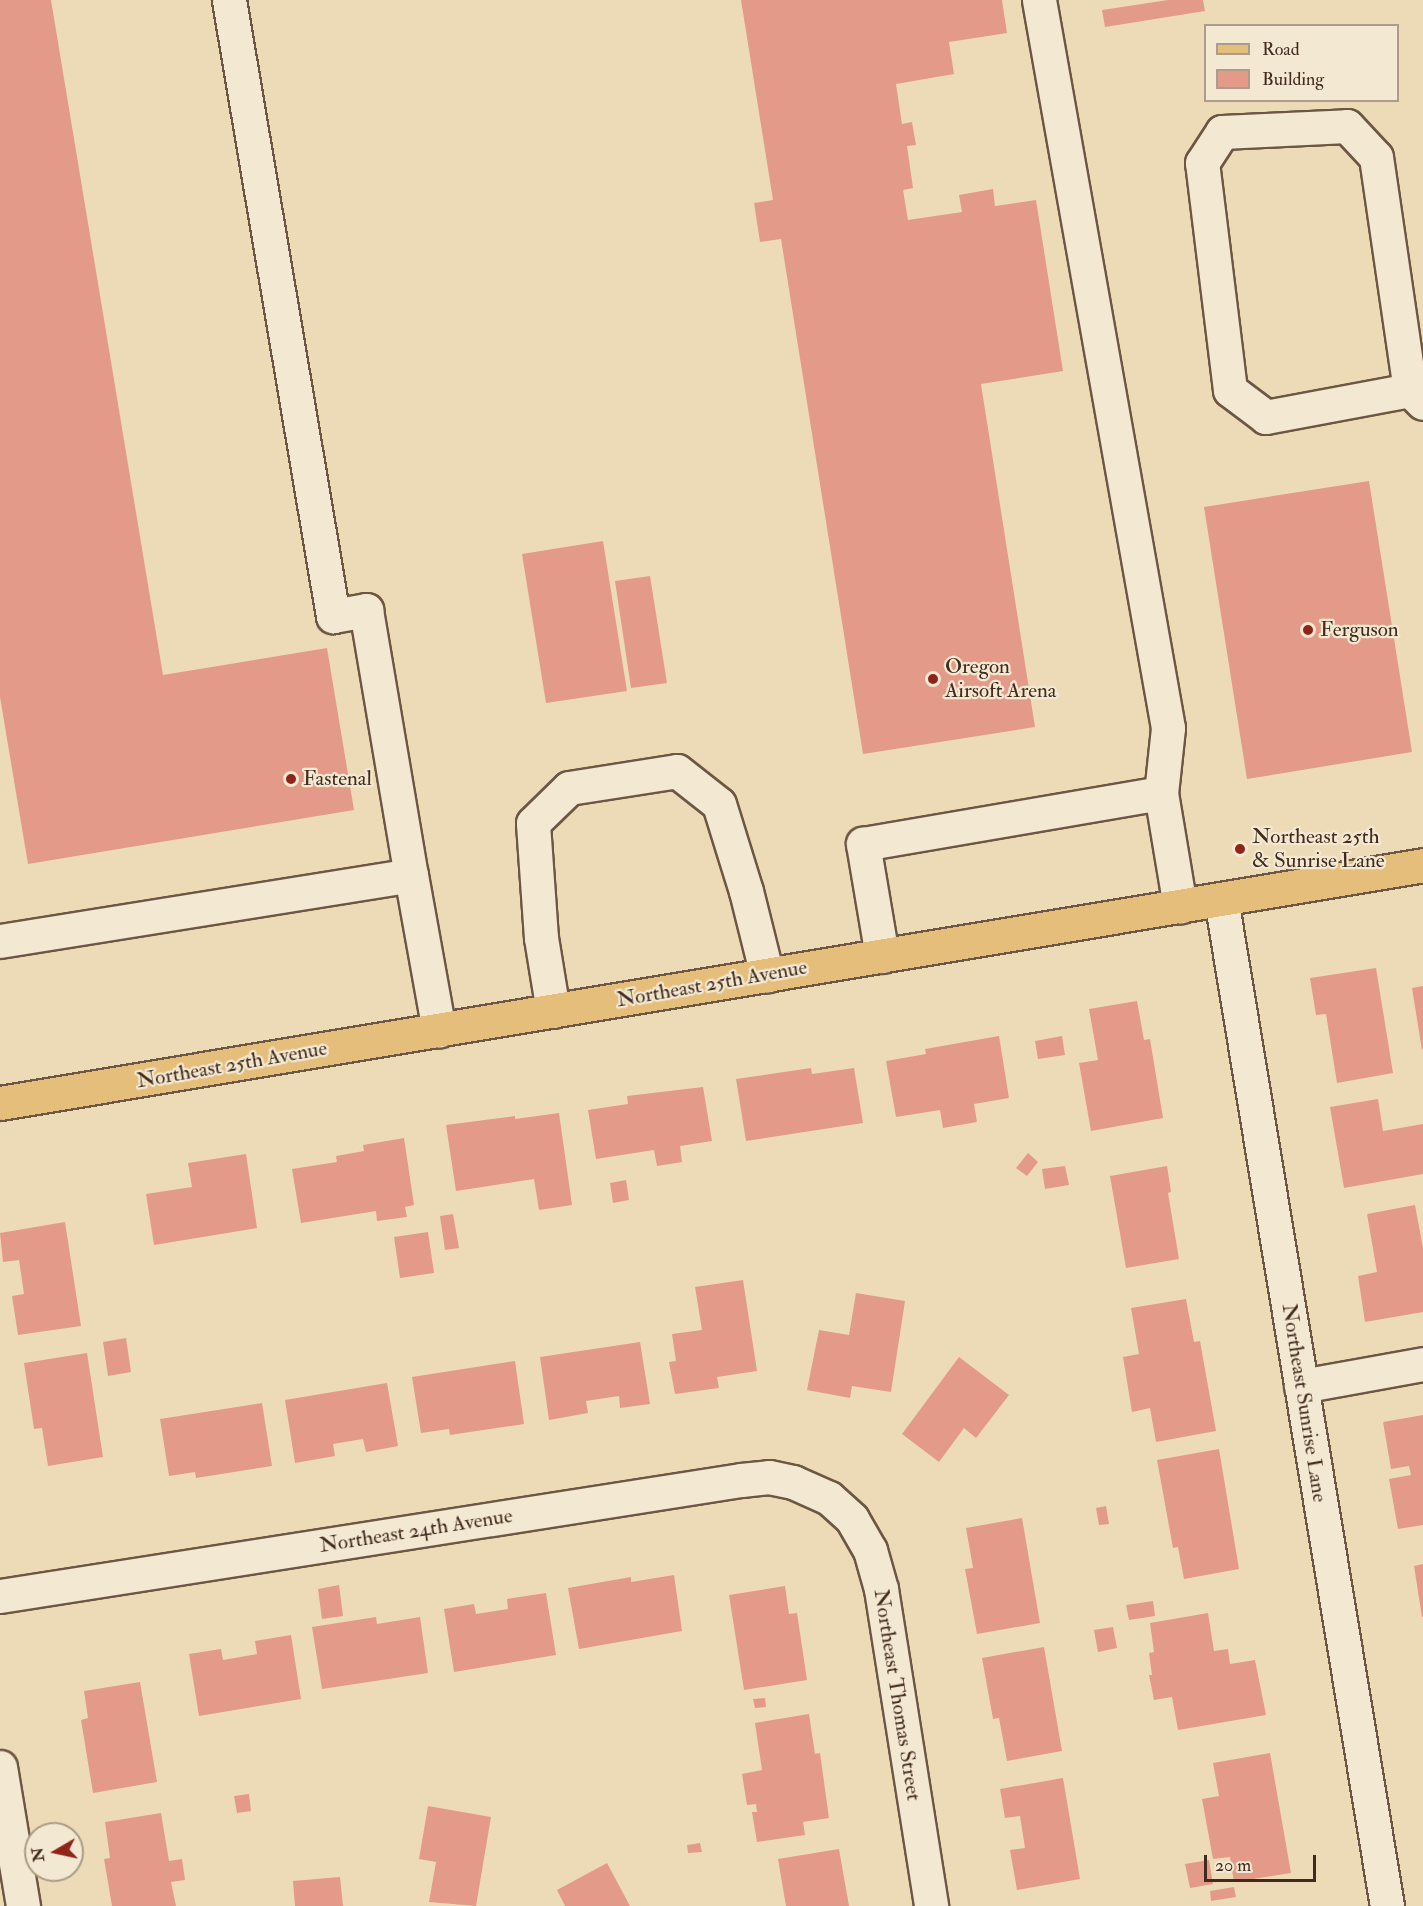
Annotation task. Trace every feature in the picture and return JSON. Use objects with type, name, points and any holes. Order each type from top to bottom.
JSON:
[{"type":"main road","name":"Northeast 25th Avenue","points":[[0,1103],[1423,865]]},
{"type":"street","points":[[229,0],[333,616],[366,610],[439,1030]]},
{"type":"street","points":[[1039,0],[1168,728],[1161,793],[1180,906]]},
{"type":"street","points":[[1347,126],[1376,157],[1417,396],[1266,417],[1230,390],[1202,164],[1222,132],[1347,126]]},
{"type":"street","points":[[553,1011],[541,938],[533,823],[569,788],[677,771],[719,804],[746,891],[767,975]]},
{"type":"street","points":[[882,956],[863,844],[1161,793]]},
{"type":"street","points":[[0,941],[411,875]]},
{"type":"street","name":"Northeast Sunrise Lane","points":[[1221,899],[1387,1906]]},
{"type":"street","points":[[1301,1386],[1423,1364]]},
{"type":"street","name":"Northeast 24th Avenue","points":[[0,1596],[741,1480],[769,1478],[793,1482],[829,1498]]},
{"type":"street","name":"Northeast Thomas Street","points":[[829,1498],[852,1519],[870,1550],[876,1570],[932,1906]]},
{"type":"street","points":[[0,1767],[23,1906]]},
{"type":"building","points":[[0,0],[51,0],[163,675],[327,648],[354,810],[28,864],[0,697]]},
{"type":"building","points":[[741,0],[1002,0],[1007,33],[949,42],[954,74],[896,84],[902,124],[912,122],[916,145],[907,146],[913,188],[903,190],[908,220],[962,212],[959,195],[993,189],[995,206],[1036,200],[1063,371],[981,384],[1035,727],[863,754],[781,239],[760,242],[754,203],[773,200]]},
{"type":"building","points":[[1168,0],[1203,0],[1205,11],[1105,27],[1102,10]]},
{"type":"building","name":"Ferguson","points":[[1369,481],[1412,752],[1247,779],[1204,507]]},
{"type":"building","points":[[603,541],[627,691],[546,703],[522,554]]},
{"type":"building","points":[[650,576],[667,683],[631,688],[615,581]]},
{"type":"building","points":[[1376,968],[1393,1073],[1337,1083],[1326,1014],[1316,1015],[1310,978]]},
{"type":"building","points":[[1423,986],[1423,1049],[1422,1050],[1412,988]]},
{"type":"building","points":[[1137,1001],[1144,1040],[1150,1039],[1163,1118],[1091,1131],[1079,1063],[1098,1060],[1089,1009]]},
{"type":"building","points":[[999,1036],[1009,1098],[974,1104],[977,1122],[943,1128],[940,1110],[896,1117],[886,1061],[926,1054],[925,1049]]},
{"type":"building","points":[[1062,1036],[1065,1055],[1038,1059],[1035,1041]]},
{"type":"building","points":[[811,1068],[812,1074],[854,1068],[863,1123],[746,1141],[736,1079]]},
{"type":"building","points":[[703,1087],[712,1141],[680,1146],[682,1162],[657,1166],[654,1150],[596,1159],[588,1110],[628,1104],[627,1096]]},
{"type":"building","points":[[1378,1099],[1383,1131],[1423,1124],[1423,1174],[1344,1188],[1330,1107]]},
{"type":"building","points":[[559,1113],[572,1205],[539,1210],[534,1179],[456,1191],[446,1125]]},
{"type":"building","points":[[404,1138],[414,1205],[405,1207],[407,1217],[377,1221],[376,1211],[301,1223],[292,1169],[337,1162],[336,1156],[364,1151],[363,1145]]},
{"type":"building","points":[[1028,1153],[1038,1162],[1027,1176],[1016,1168]]},
{"type":"building","points":[[246,1154],[257,1228],[154,1245],[146,1194],[192,1187],[188,1163]]},
{"type":"building","points":[[1065,1166],[1069,1185],[1045,1189],[1042,1169]]},
{"type":"building","points":[[1167,1166],[1171,1192],[1168,1193],[1179,1259],[1126,1268],[1110,1176]]},
{"type":"building","points":[[626,1180],[629,1200],[613,1203],[610,1183]]},
{"type":"building","points":[[1415,1205],[1423,1248],[1423,1312],[1365,1322],[1358,1276],[1377,1272],[1367,1214]]},
{"type":"building","points":[[453,1214],[459,1248],[445,1250],[440,1216]]},
{"type":"building","points":[[65,1222],[81,1326],[18,1335],[12,1296],[24,1294],[19,1260],[3,1262],[0,1233]]},
{"type":"building","points":[[428,1232],[434,1273],[400,1278],[394,1237]]},
{"type":"building","points":[[743,1280],[757,1371],[717,1377],[719,1388],[675,1394],[669,1362],[676,1361],[672,1334],[702,1330],[695,1287]]},
{"type":"building","points":[[856,1293],[905,1301],[891,1392],[852,1386],[850,1398],[807,1390],[819,1330],[849,1335]]},
{"type":"building","points":[[1186,1299],[1194,1342],[1200,1341],[1216,1431],[1156,1442],[1150,1408],[1132,1412],[1123,1357],[1139,1354],[1131,1308]]},
{"type":"building","points":[[126,1338],[131,1372],[108,1376],[103,1342]]},
{"type":"building","points":[[640,1342],[650,1404],[620,1408],[619,1396],[586,1401],[588,1413],[549,1420],[540,1357]]},
{"type":"building","points":[[87,1353],[103,1457],[48,1466],[42,1428],[34,1429],[24,1363]]},
{"type":"building","points":[[959,1357],[1009,1395],[976,1438],[964,1428],[939,1462],[902,1434]]},
{"type":"building","points":[[515,1361],[524,1424],[450,1435],[449,1429],[421,1433],[412,1377]]},
{"type":"building","points":[[387,1383],[398,1446],[366,1452],[363,1439],[333,1444],[335,1456],[295,1463],[285,1400]]},
{"type":"building","points":[[262,1403],[272,1466],[196,1478],[195,1472],[169,1476],[160,1419]]},
{"type":"building","points":[[1423,1415],[1423,1525],[1398,1529],[1389,1479],[1411,1475],[1409,1466],[1391,1469],[1383,1422]]},
{"type":"building","points":[[1219,1449],[1239,1569],[1184,1579],[1178,1547],[1173,1548],[1157,1460]]},
{"type":"building","points":[[1106,1506],[1109,1524],[1099,1525],[1096,1508]]},
{"type":"building","points":[[1022,1518],[1040,1623],[977,1634],[965,1569],[973,1568],[966,1528]]},
{"type":"building","points":[[1423,1564],[1423,1617],[1422,1617],[1414,1566]]},
{"type":"building","points":[[674,1575],[682,1631],[579,1649],[568,1588],[631,1577],[631,1582]]},
{"type":"building","points":[[339,1585],[343,1616],[322,1619],[318,1589]]},
{"type":"building","points":[[785,1586],[789,1614],[797,1613],[807,1680],[744,1690],[729,1595]]},
{"type":"building","points":[[546,1593],[556,1655],[454,1672],[444,1609],[474,1604],[476,1614],[508,1609],[507,1599]]},
{"type":"building","points":[[1153,1601],[1155,1616],[1129,1620],[1126,1605]]},
{"type":"building","points":[[1208,1613],[1214,1651],[1228,1649],[1230,1664],[1255,1660],[1266,1715],[1178,1730],[1172,1697],[1154,1700],[1149,1675],[1152,1675],[1149,1653],[1154,1652],[1150,1623]]},
{"type":"building","points":[[376,1617],[377,1624],[420,1617],[428,1673],[322,1689],[312,1627]]},
{"type":"building","points":[[1113,1627],[1117,1648],[1098,1652],[1094,1630]]},
{"type":"building","points":[[291,1635],[301,1699],[199,1716],[189,1654],[221,1649],[223,1660],[257,1654],[255,1641]]},
{"type":"building","points":[[1044,1647],[1062,1751],[1007,1761],[999,1718],[993,1719],[982,1658]]},
{"type":"building","points":[[140,1682],[157,1782],[93,1793],[81,1720],[88,1718],[84,1691]]},
{"type":"building","points":[[765,1698],[766,1707],[755,1708],[753,1699]]},
{"type":"building","points":[[809,1714],[815,1754],[820,1753],[829,1818],[803,1822],[805,1835],[757,1842],[752,1812],[757,1812],[756,1804],[747,1805],[742,1774],[762,1770],[755,1723]]},
{"type":"building","points":[[1270,1753],[1291,1873],[1234,1882],[1230,1857],[1213,1859],[1202,1799],[1219,1796],[1213,1763]]},
{"type":"building","points":[[1063,1778],[1080,1879],[1017,1890],[1010,1850],[1025,1848],[1020,1816],[1005,1818],[1000,1789]]},
{"type":"building","points":[[249,1794],[251,1811],[237,1813],[234,1796]]},
{"type":"building","points":[[428,1806],[491,1817],[476,1906],[429,1902],[436,1862],[419,1859]]},
{"type":"building","points":[[161,1813],[169,1861],[182,1859],[185,1880],[171,1882],[176,1906],[112,1906],[104,1859],[110,1858],[105,1822]]},
{"type":"building","points":[[700,1843],[702,1852],[688,1853],[687,1845]]},
{"type":"building","points":[[839,1849],[849,1906],[786,1906],[778,1859]]},
{"type":"building","points":[[1209,1860],[1213,1884],[1190,1888],[1185,1864]]},
{"type":"building","points":[[607,1863],[630,1906],[565,1906],[557,1890]]},
{"type":"building","points":[[340,1877],[343,1906],[295,1906],[293,1881]]},
{"type":"building","points":[[1234,1887],[1236,1897],[1211,1901],[1210,1891]]},
{"type":"place","name":"Ferguson","points":[[1308,630]]},
{"type":"place","name":"Oregon Airsoft Arena","points":[[933,679]]},
{"type":"place","name":"Fastenal","points":[[291,779]]},
{"type":"place","name":"Northeast 25th & Sunrise Lane","points":[[1240,849]]}]
